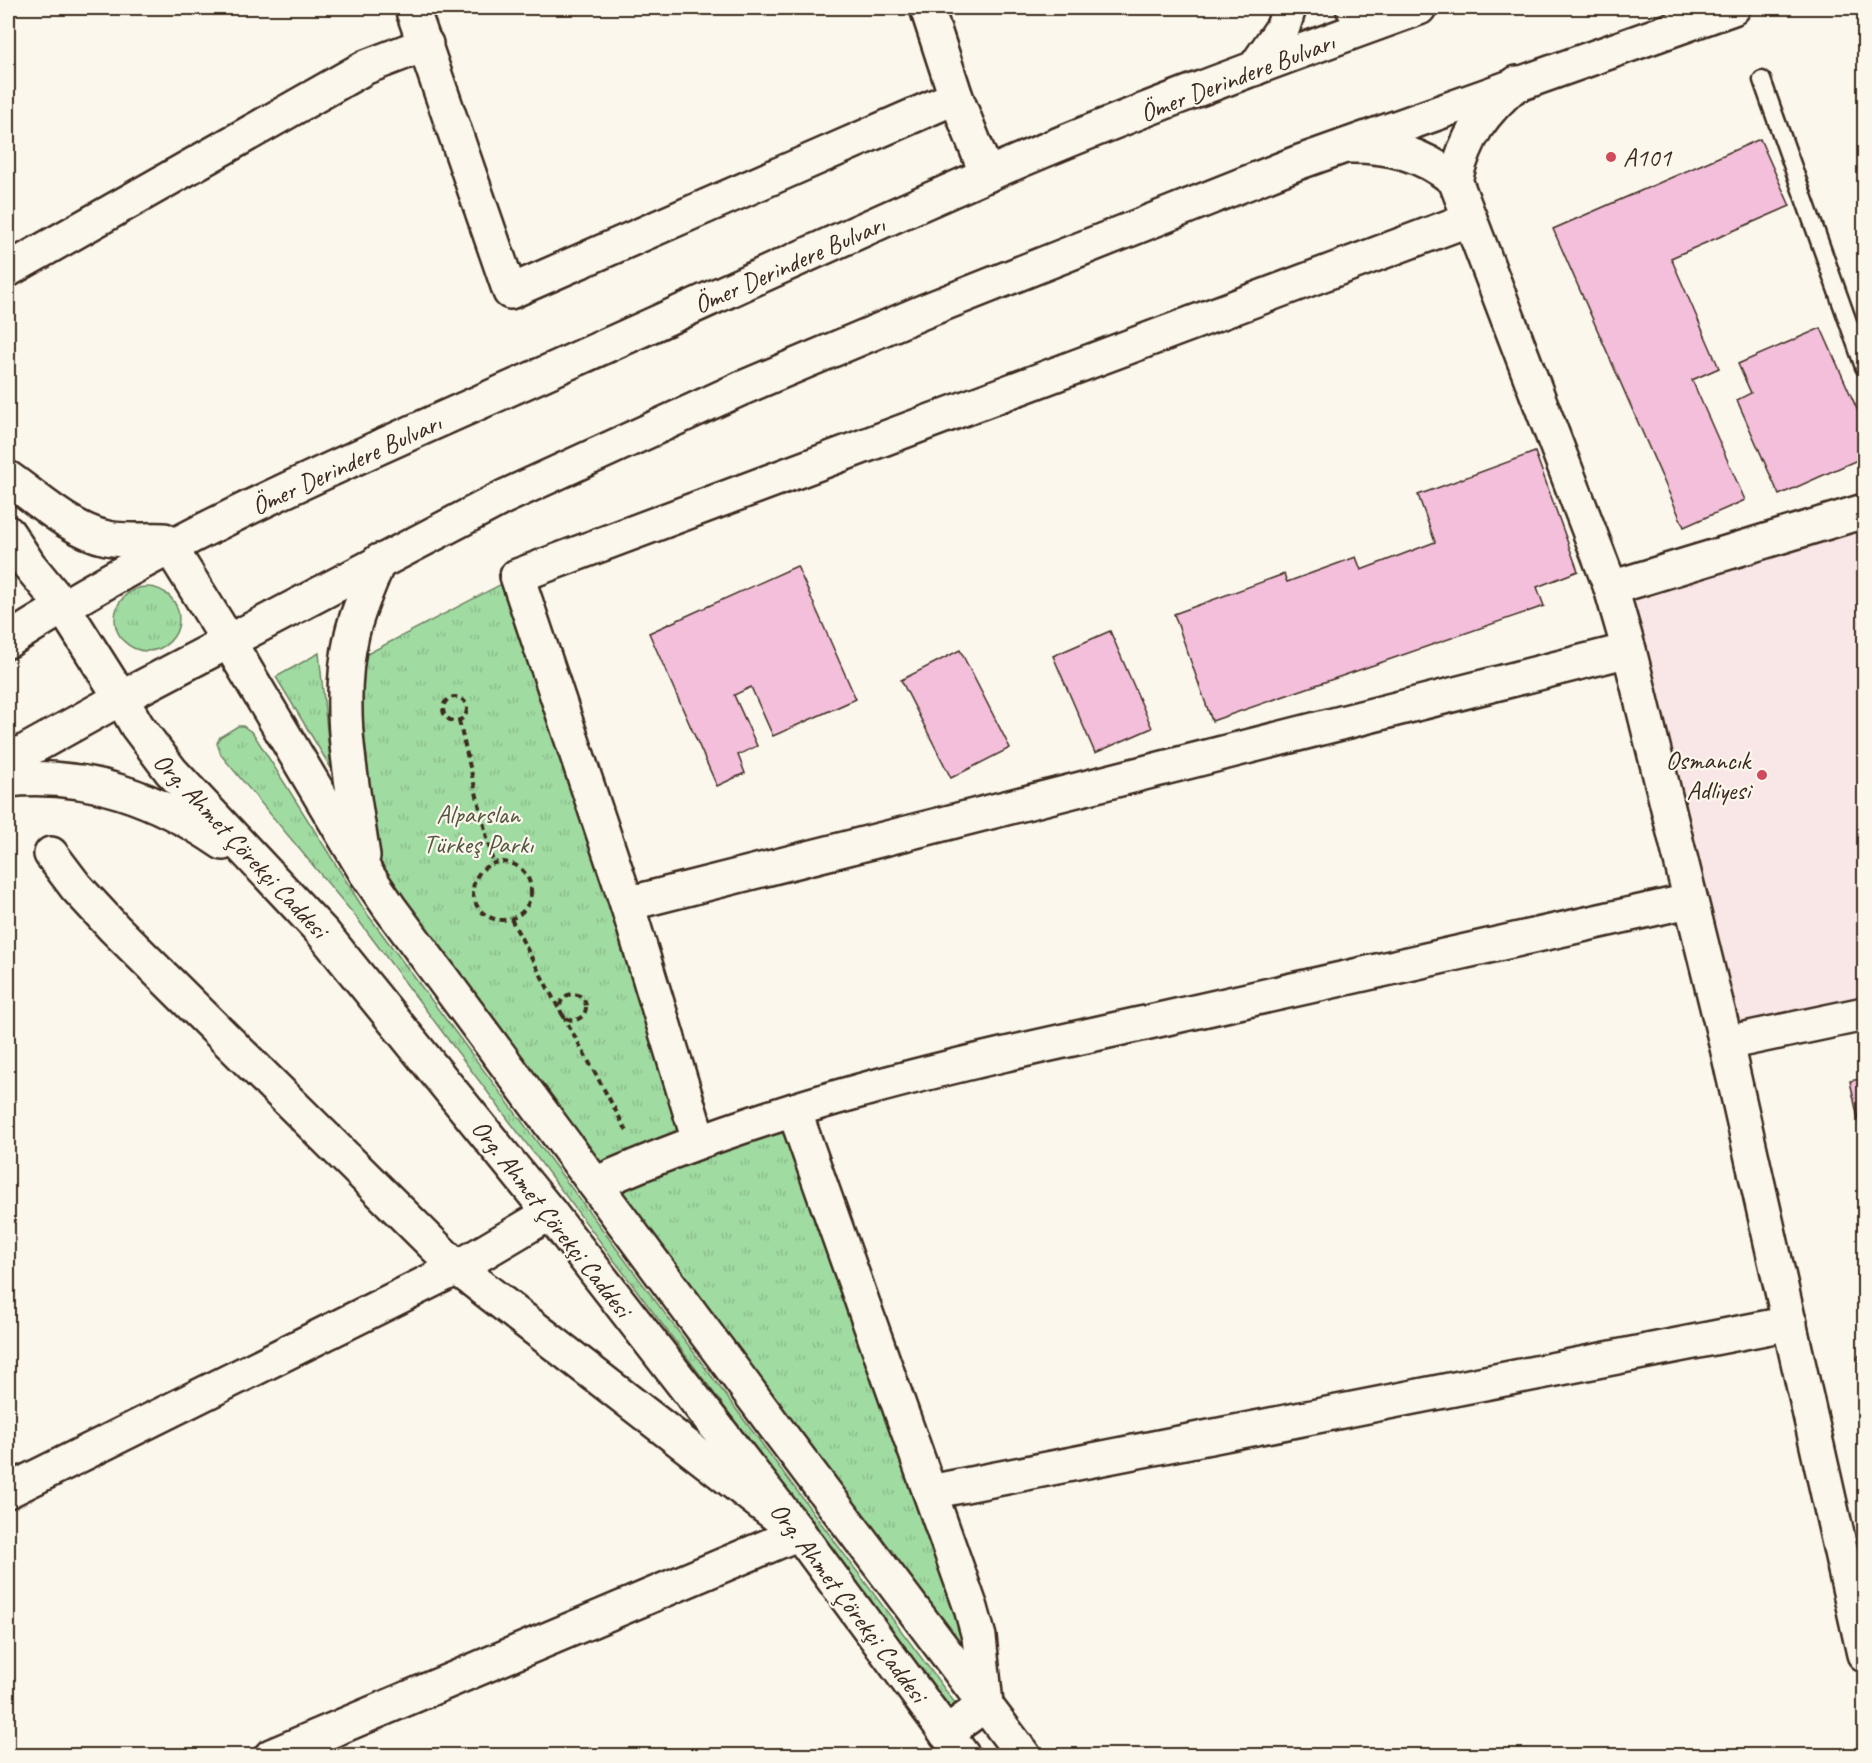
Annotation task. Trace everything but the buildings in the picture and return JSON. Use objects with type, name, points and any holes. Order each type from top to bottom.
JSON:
[{"type":"main road","points":[[412,8],[510,292],[956,97]]},
{"type":"main road","points":[[927,8],[956,97],[987,175]]},
{"type":"main road","points":[[1254,69],[1283,27],[1289,8]]},
{"type":"main road","points":[[1353,8],[1408,11]]},
{"type":"main road","points":[[8,761],[121,698],[504,497],[740,390],[925,311],[1342,146],[1733,8]]},
{"type":"main road","name":"Ömer Derindere Bulvarı","points":[[8,640],[62,605],[170,546],[411,434],[987,175],[1254,69],[1408,11]]},
{"type":"main road","points":[[8,270],[366,67],[426,44]]},
{"type":"main road","points":[[1455,180],[1464,149],[1477,124],[1518,82]]},
{"type":"main road","points":[[1342,146],[1368,145],[1405,151],[1437,166],[1455,180],[1611,588],[1629,650],[1689,901],[1726,1043],[1864,1654]]},
{"type":"main road","points":[[699,1141],[627,904],[517,576],[1470,219]]},
{"type":"main road","points":[[8,478],[63,518],[94,534],[116,540],[164,540],[170,546]]},
{"type":"main road","points":[[1611,588],[1864,511]]},
{"type":"main road","name":"Org. Ahmet Çörekçi Caddesi","points":[[8,533],[28,565],[62,605],[137,726],[171,771],[292,898],[358,975],[550,1213],[799,1533],[954,1744]]},
{"type":"main road","name":"Org. Ahmet Çörekçi Caddesi","points":[[170,546],[366,873],[773,1424],[1024,1755]]},
{"type":"main road","name":"Org. Ahmet Çörekçi Caddesi","points":[[366,873],[349,763],[344,707],[346,665],[352,633],[379,561]]},
{"type":"main road","points":[[627,904],[1629,650]]},
{"type":"main road","points":[[8,780],[83,784],[116,790],[151,802],[189,822],[236,852],[292,898]]},
{"type":"main road","points":[[51,854],[76,887],[114,928],[457,1268],[799,1533],[271,1755]]},
{"type":"main road","points":[[595,1184],[699,1141],[794,1110],[941,1068],[1689,901]]},
{"type":"main road","points":[[1726,1043],[1864,1014]]},
{"type":"main road","points":[[794,1110],[979,1637],[986,1704],[954,1744]]},
{"type":"main road","points":[[8,1491],[457,1268],[550,1213]]},
{"type":"main road","points":[[930,1492],[1790,1323]]},
{"type":"lane","points":[[1762,80],[1864,368]]},
{"type":"path","points":[[451,697],[464,699],[468,707],[466,716],[459,721],[452,721],[443,713],[445,702],[451,697]]},
{"type":"path","points":[[459,721],[493,863]]},
{"type":"path","points":[[493,863],[513,864],[528,878],[530,898],[519,915],[511,919],[501,921],[484,915],[473,900],[474,882],[478,873],[493,863]]},
{"type":"path","points":[[511,919],[644,1162]]},
{"type":"path","points":[[574,994],[584,1000],[585,1012],[579,1017],[571,1020],[562,1013],[561,1002],[566,996],[574,994]]},
{"type":"shaded area","name":"Osmancık Adliyesi","points":[[1864,511],[1864,1014],[1726,1043],[1611,588]]},
{"type":"green space","name":"Alparslan Türkeş Parkı","points":[[517,576],[699,1140],[794,1110],[986,1704],[366,873],[346,665]]},
{"type":"green space","points":[[141,587],[153,587],[170,596],[177,607],[179,619],[177,631],[170,642],[153,651],[141,651],[129,646],[120,637],[115,625],[115,613],[120,601],[129,592]]},
{"type":"green space","points":[[319,653],[331,768],[276,677]]},
{"type":"green space","points":[[238,726],[243,726],[253,733],[365,911],[964,1715],[959,1719],[356,917],[221,755],[217,743],[220,737]]},
{"type":"place","name":"A101","points":[[1611,157]]},
{"type":"place","name":"Osmancık Adliyesi","points":[[1762,775]]}]
